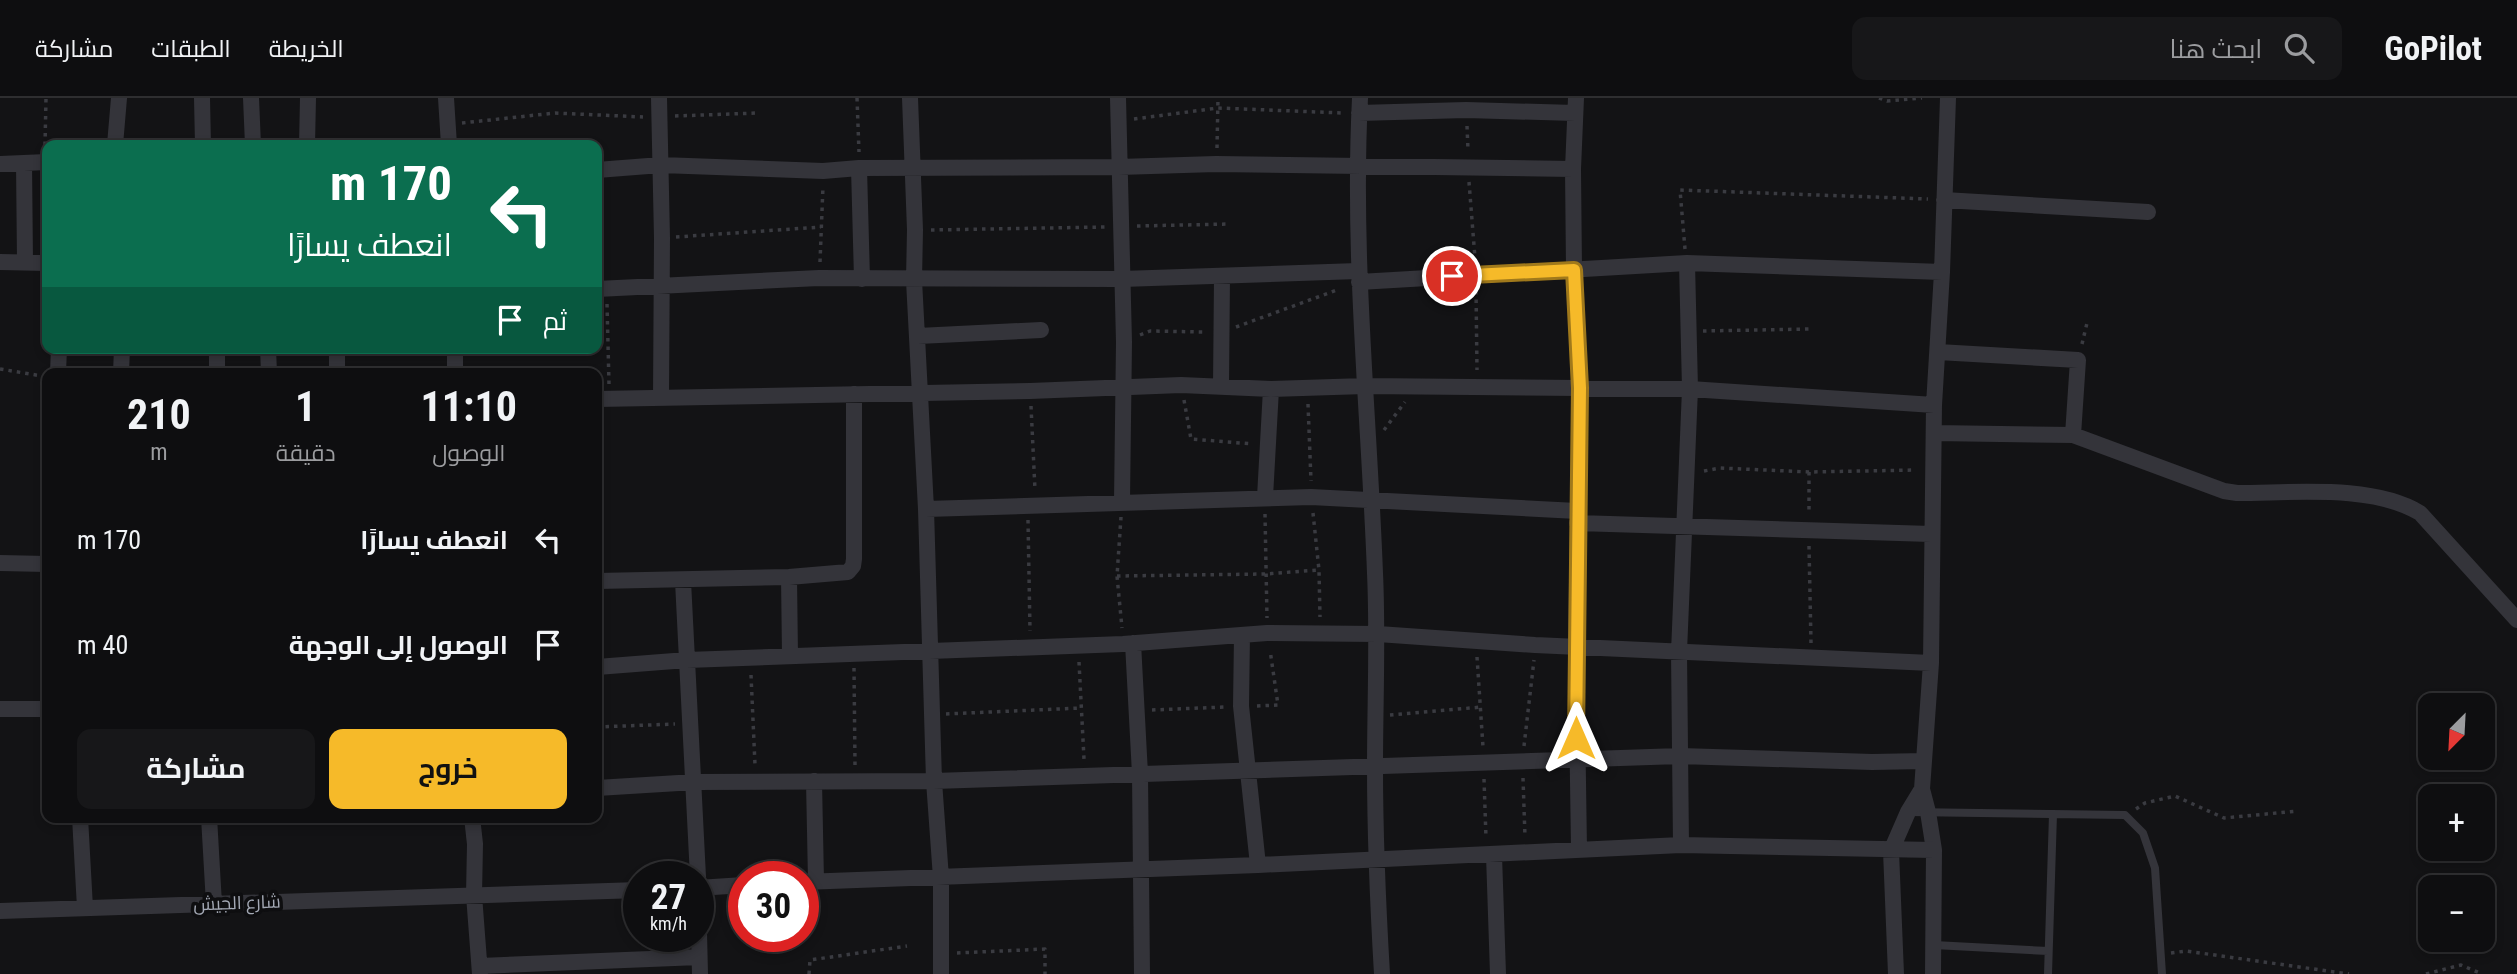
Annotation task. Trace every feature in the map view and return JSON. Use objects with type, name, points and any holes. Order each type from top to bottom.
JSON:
[{"type":"street","points":[[115,140],[119,98]]},
{"type":"street","points":[[202,98],[203,140]]},
{"type":"street","points":[[251,98],[253,140]]},
{"type":"street","points":[[307,140],[308,98]]},
{"type":"street","points":[[446,98],[449,140]]},
{"type":"street","points":[[659,98],[661,398]]},
{"type":"street","points":[[910,98],[914,280],[926,509],[934,781],[941,878],[941,974]]},
{"type":"street","points":[[1118,98],[1124,342],[1122,501]]},
{"type":"street","points":[[1933,974],[1934,850],[1922,789],[1931,663],[1934,405],[1948,98]]},
{"type":"street","points":[[1382,974],[1375,768],[1378,634],[1373,500],[1359,276],[1359,106],[1466,110],[1576,106],[1573,169],[1574,270],[1580,388],[1576,647],[1579,849]]},
{"type":"street","points":[[0,164],[42,162]]},
{"type":"street","points":[[24,163],[25,262]]},
{"type":"street","points":[[602,170],[661,165],[823,171],[912,167],[1216,164],[1573,169]]},
{"type":"street","points":[[859,168],[862,279]]},
{"type":"street","points":[[1944,200],[2148,212]]},
{"type":"street","points":[[0,262],[42,263]]},
{"type":"street","points":[[602,289],[820,278],[914,280],[1476,275],[1687,263],[1942,272]]},
{"type":"street","points":[[1681,845],[1679,653],[1690,389],[1687,263]]},
{"type":"street","points":[[1221,386],[1222,277]]},
{"type":"street","points":[[918,336],[1041,330]]},
{"type":"street","points":[[1938,352],[2078,360],[2073,435]]},
{"type":"street","points":[[603,399],[1030,391],[1181,385],[1271,388],[1417,386],[1690,389],[1934,405]]},
{"type":"street","points":[[1265,498],[1271,388]]},
{"type":"street","points":[[602,581],[789,577],[843,574],[851,570],[854,564],[854,394]]},
{"type":"street","points":[[1934,433],[2073,435],[2224,491],[2371,495],[2405,504],[2420,513],[2517,620]]},
{"type":"street","points":[[926,509],[1122,501],[1311,498],[1373,500],[1684,526],[1931,534]]},
{"type":"street","points":[[0,563],[42,564]]},
{"type":"street","points":[[789,577],[790,656]]},
{"type":"street","points":[[683,581],[697,861]]},
{"type":"street","points":[[602,667],[687,660],[1128,644],[1267,634],[1378,634],[1679,653],[1931,663]]},
{"type":"street","points":[[1242,635],[1241,706],[1258,865]]},
{"type":"street","points":[[1128,644],[1140,774],[1142,974]]},
{"type":"street","points":[[0,709],[42,709]]},
{"type":"street","points":[[602,788],[695,782],[934,781],[1680,756],[1924,761]]},
{"type":"street","points":[[811,861],[814,780]]},
{"type":"street","points":[[1896,974],[1891,851],[1908,812],[1922,789]]},
{"type":"street","points":[[80,823],[85,908]]},
{"type":"street","points":[[209,823],[214,904]]},
{"type":"street","points":[[473,823],[474,895],[480,970],[699,957]]},
{"type":"street","points":[[819,881],[1258,865],[1681,845],[1934,850]]},
{"type":"street","points":[[1490,855],[1498,974]]},
{"type":"street","name":"شارع الجيش","points":[[0,911],[623,890]]},
{"type":"street","points":[[699,952],[700,974]]},
{"type":"lane","points":[[1908,812],[2125,816],[2143,833],[2155,868],[2162,974]]},
{"type":"lane","points":[[2048,974],[2053,814]]},
{"type":"lane","points":[[1934,946],[2048,951]]},
{"type":"path","points":[[46,98],[46,140]]},
{"type":"path","points":[[857,98],[859,168]]},
{"type":"path","points":[[1216,164],[1218,98]]},
{"type":"path","points":[[1880,98],[1887,101],[1922,98]]},
{"type":"path","points":[[1118,121],[1218,108],[1359,106]]},
{"type":"path","points":[[1466,110],[1476,275],[1477,388]]},
{"type":"path","points":[[448,125],[555,113],[626,118],[757,113]]},
{"type":"path","points":[[820,278],[823,171]]},
{"type":"path","points":[[1687,263],[1680,190],[1944,200]]},
{"type":"path","points":[[915,230],[1230,224]]},
{"type":"path","points":[[662,238],[821,227]]},
{"type":"path","points":[[1124,342],[1150,331],[1223,332],[1359,276]]},
{"type":"path","points":[[2078,360],[2087,323]]},
{"type":"path","points":[[1687,332],[1810,329]]},
{"type":"path","points":[[602,344],[603,399]]},
{"type":"path","points":[[0,369],[42,375]]},
{"type":"path","points":[[1181,385],[1191,439],[1268,445]]},
{"type":"path","points":[[1370,448],[1417,386]]},
{"type":"path","points":[[1307,388],[1311,498],[1319,570],[1321,635]]},
{"type":"path","points":[[1030,391],[1031,647]]},
{"type":"path","points":[[1688,475],[1720,468],[1808,472],[1933,470]]},
{"type":"path","points":[[1808,472],[1811,659]]},
{"type":"path","points":[[1136,711],[1278,705],[1267,634],[1265,498]]},
{"type":"path","points":[[1122,501],[1117,576],[1128,644]]},
{"type":"path","points":[[1117,576],[1265,574],[1319,570]]},
{"type":"path","points":[[1475,641],[1482,707],[1490,855]]},
{"type":"path","points":[[1526,853],[1523,761],[1535,645]]},
{"type":"path","points":[[1079,646],[1085,775]]},
{"type":"path","points":[[854,654],[855,781]]},
{"type":"path","points":[[750,658],[756,781]]},
{"type":"path","points":[[1377,716],[1482,707]]},
{"type":"path","points":[[933,715],[1080,708]]},
{"type":"path","points":[[602,727],[691,723]]},
{"type":"path","points":[[2125,816],[2145,803],[2175,796],[2224,818],[2298,811]]},
{"type":"path","points":[[809,974],[810,960],[907,946]]},
{"type":"path","points":[[941,953],[1045,948],[1045,974]]},
{"type":"path","points":[[2161,954],[2186,951],[2349,974]]},
{"type":"path","points":[[2426,974],[2461,965],[2482,974]]},
{"type":"route","points":[[1452,276],[1574,270],[1580,388],[1576,738]]}]
